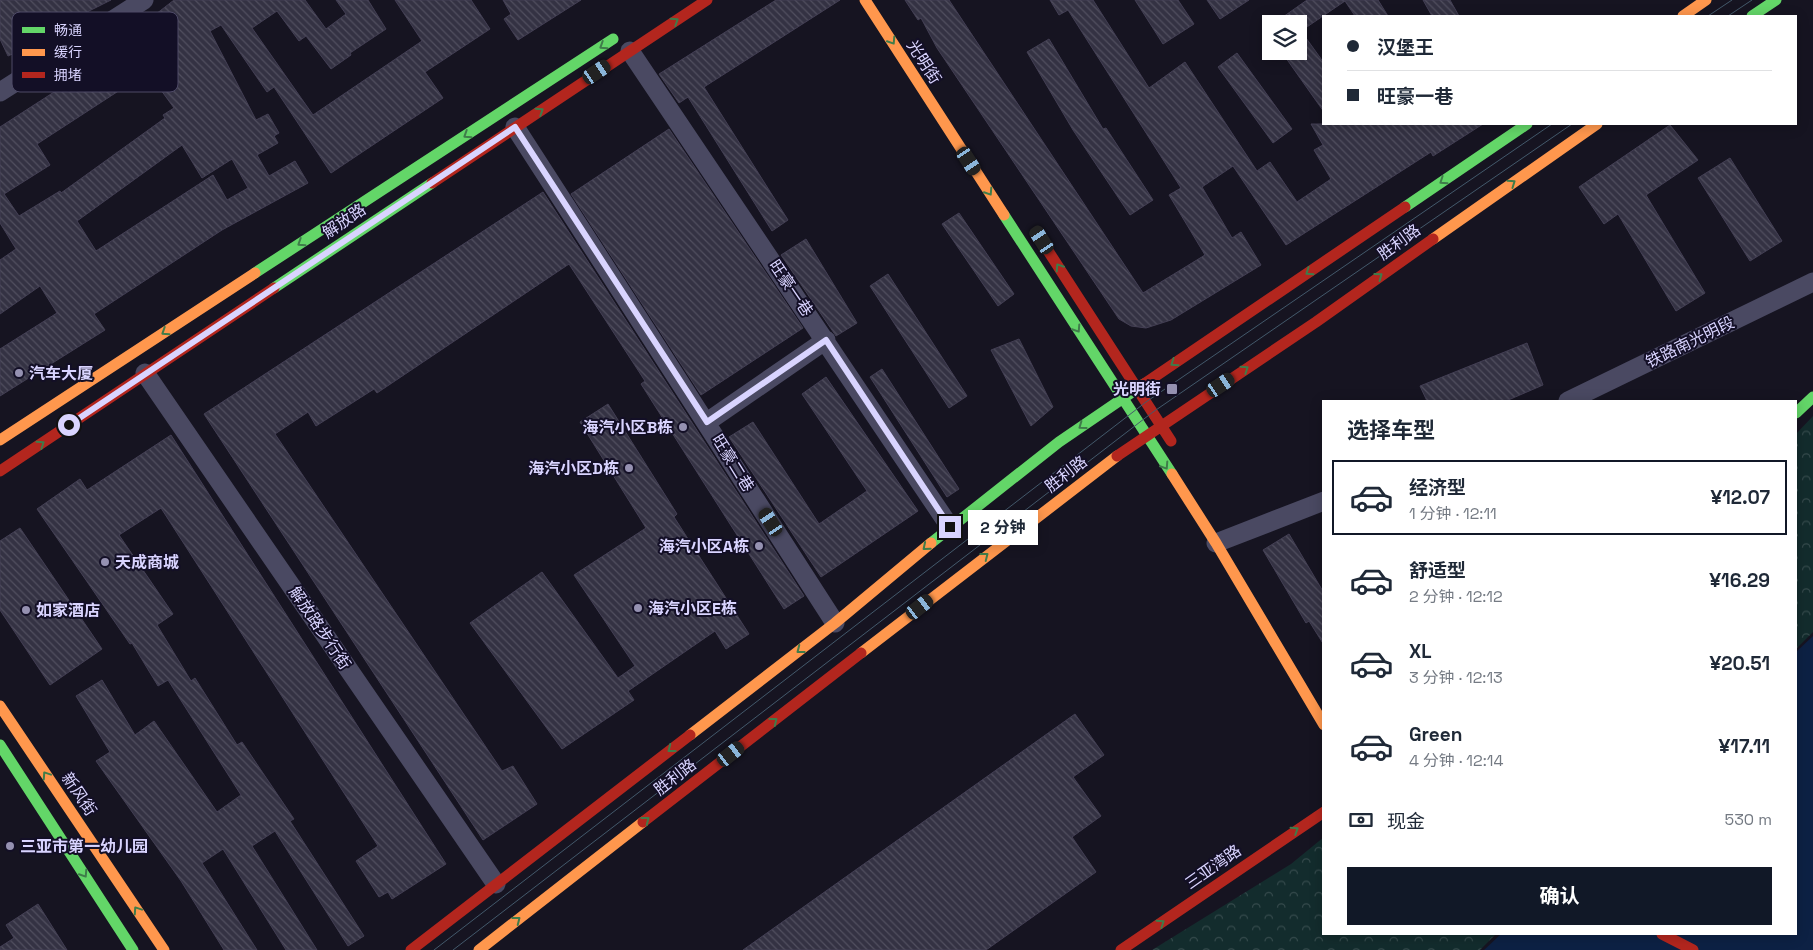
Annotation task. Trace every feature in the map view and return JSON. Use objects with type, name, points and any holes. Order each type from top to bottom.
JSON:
[{"type":"main road","name":"解放路","points":[[0,471],[707,0]]},
{"type":"main road","name":"光明街","points":[[865,0],[1146,436],[1228,539],[1322,721]]},
{"type":"main road","points":[[1684,15],[1706,0]]},
{"type":"main road","points":[[1754,15],[1776,0]]},
{"type":"main road","name":"解放路","points":[[0,440],[623,33]]},
{"type":"main road","name":"胜利路","points":[[410,950],[835,624],[950,527],[1059,442],[1526,125]]},
{"type":"main road","name":"胜利路","points":[[479,950],[1094,472],[1316,322],[1596,125]]},
{"type":"main road","points":[[1034,230],[1177,450]]},
{"type":"main road","points":[[1797,412],[1813,397]]},
{"type":"main road","name":"新风街","points":[[0,706],[164,950]]},
{"type":"main road","points":[[0,745],[133,950]]},
{"type":"main road","name":"三亚湾路","points":[[1121,950],[1322,813]]},
{"type":"main road","points":[[1664,935],[1693,950]]},
{"type":"street","points":[[125,12],[144,0]]},
{"type":"street","name":"旺豪一巷","points":[[630,51],[950,527]]},
{"type":"street","points":[[0,92],[12,84]]},
{"type":"street","name":"旺豪二巷","points":[[515,127],[707,422],[835,624]]},
{"type":"street","name":"铁路南光明段","points":[[1570,400],[1813,282]]},
{"type":"street","points":[[707,422],[826,340]]},
{"type":"street","name":"解放路步行街","points":[[145,373],[496,884]]},
{"type":"street","points":[[1228,539],[1322,501]]},
{"type":"green space","points":[[1813,416],[1813,632],[1797,648],[1797,433]]},
{"type":"green space","points":[[1322,839],[1322,935],[1495,935],[1480,950],[1152,950],[1291,864]]},
{"type":"water","points":[[1813,636],[1813,950],[1484,950],[1500,935],[1797,935],[1797,651]]},
{"type":"building","points":[[0,0],[111,0],[87,12],[12,12],[12,54],[8,56],[0,39]]},
{"type":"building","points":[[174,0],[305,0],[326,29],[346,14],[336,0],[368,0],[386,29],[350,53],[351,55],[331,69],[306,36],[299,41],[277,11],[252,28],[313,115],[422,41],[395,0],[471,0],[490,29],[425,72],[443,98],[331,173],[274,87],[267,92],[221,25],[210,31],[256,120],[268,114],[279,133],[274,136],[278,143],[257,155],[269,176],[295,161],[308,183],[222,230],[94,314],[105,330],[0,396],[0,349],[57,313],[40,286],[0,314],[0,260],[16,249],[0,223],[0,127],[54,92],[117,92],[37,144],[50,165],[4,194],[19,216],[60,191],[61,193],[165,118],[163,115],[174,108],[162,92],[178,92],[178,12],[159,12]],"holes":[[[182,145],[202,178],[232,159],[248,188],[227,200],[213,175],[96,251],[77,221]]]},
{"type":"building","points":[[503,0],[581,0],[518,40],[504,19],[511,14]]},
{"type":"building","points":[[776,0],[840,0],[704,87],[788,220],[772,231],[688,97],[679,103],[659,74]]},
{"type":"building","points":[[905,0],[949,0],[1143,293],[1205,255],[1169,195],[1181,188],[1068,10],[1059,15],[1050,0],[1093,0],[1149,88],[1185,62],[1257,171],[1270,162],[1297,202],[1331,179],[1314,150],[1323,145],[1311,124],[1481,125],[1433,156],[1431,152],[1286,245],[1233,166],[1202,187],[1232,238],[1241,232],[1261,265],[1171,320],[1146,328],[1131,326],[1119,319],[937,48],[921,18],[918,20]]},
{"type":"building","points":[[1135,0],[1178,0],[1194,24],[1163,44]]},
{"type":"building","points":[[1207,0],[1249,0],[1220,19]]},
{"type":"building","points":[[1307,0],[1378,0],[1387,15],[1354,15],[1345,1],[1307,27],[1307,15],[1286,15]]},
{"type":"building","points":[[1423,0],[1450,0],[1458,15],[1431,15]]},
{"type":"building","points":[[1049,39],[1103,129],[1106,128],[1153,200],[1130,215],[1073,130],[1027,52]]},
{"type":"building","points":[[1307,39],[1322,60],[1322,109],[1287,60],[1307,60]]},
{"type":"building","points":[[1237,53],[1292,129],[1273,143],[1218,67]]},
{"type":"building","points":[[1670,125],[1698,160],[1646,195],[1705,293],[1676,311],[1618,214],[1604,224],[1579,187]]},
{"type":"building","points":[[669,129],[803,328],[701,395],[571,194]]},
{"type":"building","points":[[1730,158],[1782,241],[1750,261],[1698,178]]},
{"type":"building","points":[[543,192],[804,596],[784,609],[641,384],[645,381],[569,264],[377,393],[374,389],[316,426],[308,412],[275,434],[502,771],[513,766],[537,804],[483,840],[204,414]]},
{"type":"building","points":[[959,213],[1014,294],[998,306],[942,224]]},
{"type":"building","points":[[806,239],[857,323],[836,336],[781,255]]},
{"type":"building","points":[[888,274],[967,396],[949,408],[870,286]]},
{"type":"building","points":[[1019,339],[1053,407],[1031,426],[991,350]]},
{"type":"building","points":[[1527,343],[1543,385],[1508,400],[1427,400],[1420,386]]},
{"type":"building","points":[[882,369],[959,489],[947,497],[870,377]]},
{"type":"building","points":[[826,377],[918,511],[821,577],[729,437],[753,422],[819,524],[867,491],[802,394]]},
{"type":"building","points":[[608,404],[677,514],[674,517],[749,634],[726,649],[715,631],[628,691],[634,700],[562,749],[470,623],[542,572],[618,678],[635,666],[574,575],[646,528],[580,422]]},
{"type":"building","points":[[171,435],[446,864],[392,899],[388,892],[379,897],[356,861],[378,846],[161,508],[119,535],[173,614],[157,625],[191,681],[195,678],[237,745],[242,742],[294,819],[290,821],[364,936],[348,946],[275,831],[252,846],[317,950],[286,950],[223,849],[202,863],[257,950],[224,950],[181,881],[96,761],[110,752],[76,696],[102,680],[135,735],[154,721],[217,812],[241,795],[168,680],[158,686],[132,643],[130,644],[37,509],[80,479],[87,490]]},
{"type":"building","points":[[20,528],[102,649],[50,685],[0,610],[0,541]]},
{"type":"building","points":[[1289,534],[1322,590],[1322,642],[1309,621],[1306,623],[1263,550]]},
{"type":"building","points":[[1075,714],[1104,755],[1073,777],[1101,816],[1072,837],[1096,872],[986,950],[743,950]]},
{"type":"building","points":[[38,904],[67,950],[0,950],[0,947],[14,938],[6,925]]},
{"type":"tram line","points":[[1710,15],[1732,0]]},
{"type":"tram line","points":[[1730,15],[1752,0]]},
{"type":"tram line","points":[[434,950],[1146,402],[1551,125]]},
{"type":"tram line","points":[[453,950],[1153,412],[1571,125]]},
{"type":"traffic: fast","points":[[1754,15],[1776,0]]},
{"type":"traffic: fast","points":[[255,273],[613,39]]},
{"type":"traffic: fast","points":[[1405,207],[1526,125]]},
{"type":"traffic: fast","points":[[274,288],[432,183]]},
{"type":"traffic: fast","points":[[1004,215],[1172,474]]},
{"type":"traffic: fast","points":[[931,543],[1059,442],[1144,384]]},
{"type":"traffic: fast","points":[[1797,412],[1813,397]]},
{"type":"traffic: fast","points":[[0,745],[133,950]]},
{"type":"traffic: slow","points":[[865,0],[1004,215]]},
{"type":"traffic: slow","points":[[1684,15],[1706,0]]},
{"type":"traffic: slow","points":[[1433,239],[1596,125]]},
{"type":"traffic: slow","points":[[0,440],[255,273]]},
{"type":"traffic: slow","points":[[861,653],[1117,456]]},
{"type":"traffic: slow","points":[[1172,474],[1216,543],[1322,722]]},
{"type":"traffic: slow","points":[[690,735],[835,623],[931,543]]},
{"type":"traffic: slow","points":[[0,706],[164,950]]},
{"type":"traffic: slow","points":[[479,950],[643,822]]},
{"type":"traffic: jam","points":[[432,183],[707,0]]},
{"type":"traffic: jam","points":[[1144,384],[1405,207]]},
{"type":"traffic: jam","points":[[1117,456],[1316,322],[1433,239]]},
{"type":"traffic: jam","points":[[1043,243],[1171,441]]},
{"type":"traffic: jam","points":[[0,471],[274,288]]},
{"type":"traffic: jam","points":[[643,822],[861,653]]},
{"type":"traffic: jam","points":[[411,950],[690,735]]},
{"type":"traffic: jam","points":[[1121,950],[1322,813]]},
{"type":"traffic: jam","points":[[1664,935],[1693,950]]},
{"type":"place","name":"汽车大厦","points":[[19,373]]},
{"type":"place","name":"光明街","points":[[1172,389]]},
{"type":"place","name":"海汽小区B栋","points":[[683,427]]},
{"type":"place","name":"海汽小区D栋","points":[[629,468]]},
{"type":"place","name":"海汽小区A栋","points":[[759,546]]},
{"type":"place","name":"天成商城","points":[[105,562]]},
{"type":"place","name":"海汽小区E栋","points":[[638,608]]},
{"type":"place","name":"如家酒店","points":[[26,610]]},
{"type":"place","name":"三亚市第一幼儿园","points":[[10,846]]},
{"type":"route","points":[[69,425],[515,127],[707,422],[826,340],[950,527]]}]
